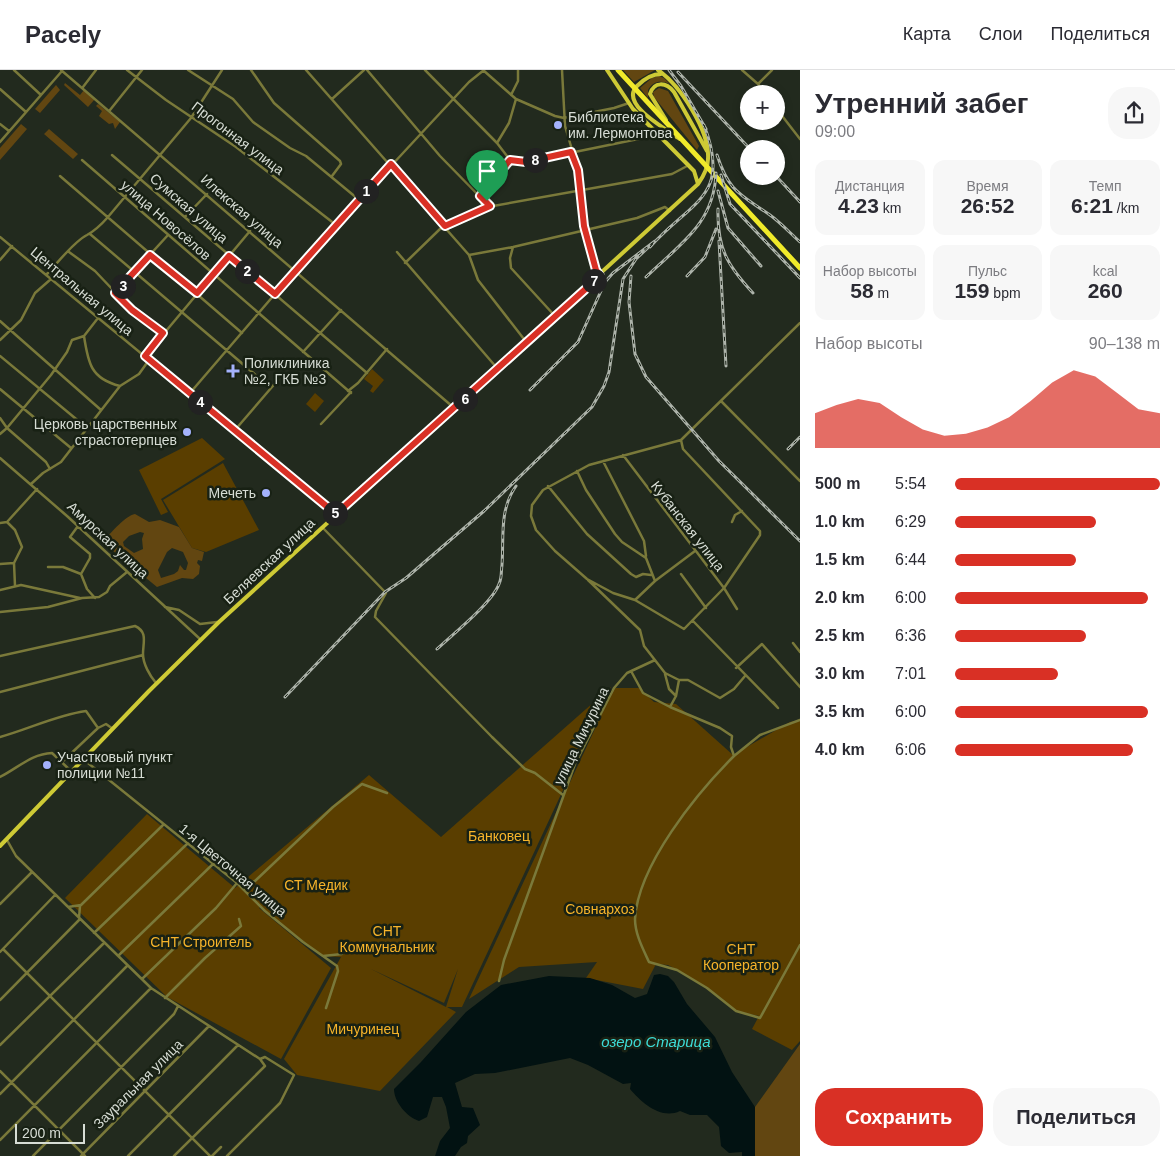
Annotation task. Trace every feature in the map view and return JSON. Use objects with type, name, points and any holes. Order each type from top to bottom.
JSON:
[{"type":"highway","points":[[618,70],[800,268]]},
{"type":"main road","points":[[607,70],[629,103],[694,171],[698,184]]},
{"type":"main road","points":[[658,70],[685,100],[706,138],[708,151],[707,166],[698,184]]},
{"type":"main road","points":[[663,74],[651,76],[641,82],[633,92],[632,101],[686,144]]},
{"type":"main road","points":[[672,128],[650,94],[652,88],[658,84],[666,85],[674,92],[708,151]]},
{"type":"main road","name":"Беляевская улица","points":[[0,846],[200,639],[527,343],[698,184]]},
{"type":"street","points":[[14,70],[41,95]]},
{"type":"street","points":[[0,142],[62,70]]},
{"type":"street","name":"Илекская улица","points":[[62,70],[454,408]]},
{"type":"street","points":[[83,87],[96,70]]},
{"type":"street","name":"Прогонная улица","points":[[127,70],[191,118],[236,146],[336,225]]},
{"type":"street","points":[[110,110],[142,70]]},
{"type":"street","points":[[188,70],[233,99],[253,122],[290,148],[306,156],[358,199]]},
{"type":"street","points":[[46,275],[68,252],[108,217],[191,118],[222,70]]},
{"type":"street","points":[[251,70],[274,103],[340,161],[341,164],[332,176]]},
{"type":"street","points":[[312,70],[308,71],[469,255],[478,280],[527,343]]},
{"type":"street","points":[[332,99],[365,70],[420,133],[490,206]]},
{"type":"street","points":[[425,70],[497,143],[510,160],[526,162],[643,138],[654,129]]},
{"type":"street","points":[[190,393],[358,199],[453,99],[484,70],[516,99],[564,118],[629,103]]},
{"type":"street","points":[[511,95],[518,81],[518,70]]},
{"type":"street","points":[[562,70],[564,118],[571,152],[578,170],[584,226],[596,270],[600,276]]},
{"type":"street","points":[[742,70],[758,84],[772,70]]},
{"type":"street","points":[[0,89],[26,112]]},
{"type":"street","points":[[497,143],[509,123],[516,99]]},
{"type":"street","points":[[785,120],[800,139]]},
{"type":"street","points":[[0,124],[9,132]]},
{"type":"street","name":"Сумская улица","points":[[112,155],[367,373]]},
{"type":"street","name":"улица Новосёлов","points":[[82,160],[349,392]]},
{"type":"street","points":[[482,208],[480,196],[510,160]]},
{"type":"street","points":[[405,263],[426,241],[445,226],[482,208],[672,174],[689,165]]},
{"type":"street","points":[[60,176],[242,333]]},
{"type":"street","points":[[185,217],[207,194]]},
{"type":"street","points":[[469,255],[513,247],[637,218],[665,207],[671,211]]},
{"type":"street","points":[[145,356],[250,231]]},
{"type":"street","points":[[90,234],[180,313],[271,388]]},
{"type":"street","points":[[115,293],[168,235]]},
{"type":"street","name":"Центральная улица","points":[[0,237],[336,514]]},
{"type":"street","points":[[0,260],[12,246]]},
{"type":"street","points":[[513,247],[510,268],[556,316]]},
{"type":"street","points":[[68,252],[95,271],[132,310],[163,333]]},
{"type":"street","points":[[396,252],[498,369]]},
{"type":"street","points":[[0,340],[21,320],[35,293],[52,280]]},
{"type":"street","points":[[302,352],[341,310]]},
{"type":"street","points":[[0,434],[11,424],[51,375],[53,369],[67,352],[72,340],[84,336],[98,318]]},
{"type":"street","points":[[0,321],[102,410]]},
{"type":"street","points":[[676,696],[669,689],[664,673],[644,646],[640,630],[554,550],[536,530],[531,516],[532,505],[538,494],[548,486],[577,471],[603,460],[670,445],[681,440],[800,323]]},
{"type":"street","points":[[84,336],[90,367],[109,384],[120,386]]},
{"type":"street","points":[[321,424],[387,349]]},
{"type":"street","points":[[0,356],[87,428]]},
{"type":"street","points":[[31,484],[61,462],[120,386],[139,374],[149,360]]},
{"type":"street","points":[[234,430],[278,380]]},
{"type":"street","points":[[0,389],[70,448]]},
{"type":"street","points":[[721,401],[800,481]]},
{"type":"street","points":[[0,419],[11,424]]},
{"type":"street","points":[[4,422],[7,428],[46,462],[50,469]]},
{"type":"street","points":[[587,579],[613,593],[635,600],[679,628],[684,629],[724,588],[760,535],[758,528],[683,449],[681,440]]},
{"type":"street","name":"Кубанская улица","points":[[623,455],[724,588],[737,609]]},
{"type":"street","name":"Амурская улица","points":[[0,458],[78,526],[200,639]]},
{"type":"street","points":[[603,460],[644,541],[646,558],[651,575],[655,581]]},
{"type":"street","points":[[577,471],[586,490],[615,534],[622,542],[646,558]]},
{"type":"street","points":[[548,486],[587,534],[631,574],[636,577],[643,574],[651,575]]},
{"type":"street","points":[[0,523],[7,522],[37,489]]},
{"type":"street","points":[[732,522],[734,515],[742,511]]},
{"type":"street","points":[[7,522],[15,530],[22,547],[14,563],[15,586]]},
{"type":"street","points":[[78,526],[70,537],[90,554],[90,558],[81,574],[86,589],[95,598]]},
{"type":"street","points":[[322,527],[386,593],[376,611],[375,617],[525,769],[534,773],[563,795]]},
{"type":"street","points":[[635,600],[655,581],[695,551]]},
{"type":"street","points":[[0,564],[14,563]]},
{"type":"street","points":[[48,567],[63,567],[81,574]]},
{"type":"street","points":[[0,590],[10,589],[15,586],[36,587],[82,598],[95,598],[107,592],[110,586],[127,572]]},
{"type":"street","points":[[681,574],[706,608]]},
{"type":"street","points":[[0,612],[48,607],[82,598]]},
{"type":"street","points":[[165,607],[179,610],[200,624],[219,622]]},
{"type":"street","points":[[693,621],[736,668],[772,702]]},
{"type":"street","points":[[0,656],[130,626],[140,628],[142,631],[144,640],[143,655],[150,675],[156,683]]},
{"type":"street","points":[[792,642],[800,652]]},
{"type":"street","points":[[736,668],[762,644],[800,687]]},
{"type":"street","points":[[0,692],[143,655]]},
{"type":"street","name":"улица Мичурина","points":[[498,980],[575,764],[614,688],[631,671],[655,660]]},
{"type":"street","points":[[631,671],[643,694],[720,728],[732,736],[731,748],[734,756]]},
{"type":"street","points":[[664,673],[679,680],[688,680],[720,698],[734,689],[745,676]]},
{"type":"street","points":[[670,707],[676,696],[679,680]]},
{"type":"street","points":[[0,737],[56,720],[69,713],[86,711],[98,728]]},
{"type":"street","points":[[800,720],[760,735],[734,756],[713,777],[649,869],[638,894],[635,921],[639,940],[649,962],[677,970],[707,988],[736,1011],[760,1018],[800,945]]},
{"type":"street","points":[[62,762],[98,728],[106,724],[113,729]]},
{"type":"street","points":[[0,777],[37,755],[52,753],[71,771]]},
{"type":"street","name":"1-я Цветочная улица","points":[[83,759],[162,825],[237,883],[264,911],[337,966],[338,971],[326,1008]]},
{"type":"street","points":[[142,979],[216,908],[237,883],[243,885],[255,881],[333,807],[362,784],[387,793]]},
{"type":"street","points":[[68,907],[81,904],[162,825]]},
{"type":"street","points":[[6,840],[16,856],[94,934],[152,988],[260,1059],[265,1066],[174,1156]]},
{"type":"street","points":[[94,934],[187,844]]},
{"type":"street","points":[[118,956],[213,864]]},
{"type":"street","points":[[0,904],[32,872]]},
{"type":"street","points":[[55,895],[1,950],[146,1090],[211,1156],[221,1147]]},
{"type":"street","points":[[0,1000],[79,919],[81,904]]},
{"type":"street","points":[[165,998],[205,958],[242,926],[239,919]]},
{"type":"street","points":[[0,1045],[104,943]]},
{"type":"street","points":[[322,956],[342,954]]},
{"type":"street","points":[[0,1094],[128,966]]},
{"type":"street","points":[[1,1141],[152,988]]},
{"type":"street","points":[[33,1156],[174,1014],[178,1006]]},
{"type":"street","name":"Зауральная улица","points":[[83,1155],[209,1026]]},
{"type":"street","points":[[128,1156],[238,1045]]},
{"type":"street","points":[[227,1156],[280,1102],[294,1075],[265,1057],[260,1059]]},
{"type":"street","points":[[0,1071],[83,1155]]},
{"type":"green space","points":[[372,369],[384,380],[373,393],[370,391],[373,386],[364,379]]},
{"type":"green space","points":[[315,393],[324,401],[315,412],[306,404]]},
{"type":"green space","points":[[202,438],[225,459],[161,499],[168,512],[161,515],[139,470]]},
{"type":"green space","points":[[223,463],[259,530],[206,552],[192,548],[163,500]]},
{"type":"green space","points":[[611,687],[462,1007],[447,1007],[456,1012],[380,1091],[297,1075],[284,1059],[341,957],[322,956],[260,907],[331,968],[281,1059],[167,997],[65,898],[147,814],[235,888],[369,775],[441,837]],"holes":[[[371,969],[444,1003],[458,969],[446,1007]]]},
{"type":"green space","points":[[614,688],[639,688],[654,702],[676,704],[733,755],[790,722],[800,720],[800,1041],[792,1050],[752,1029],[759,1016],[736,1011],[719,996],[668,965],[656,964],[643,989],[586,978],[597,962],[519,967],[469,999]]},
{"type":"shaded area","points":[[623,70],[655,70],[634,82]]},
{"type":"shaded area","points":[[659,76],[670,84],[663,82],[655,83],[648,90],[648,98],[640,88],[652,78]]},
{"type":"shaded area","points":[[65,83],[80,95],[84,90],[95,99],[88,107],[64,85]]},
{"type":"shaded area","points":[[56,85],[60,90],[40,113],[35,109]]},
{"type":"shaded area","points":[[659,88],[668,91],[699,146],[697,150],[654,97],[653,92]]},
{"type":"shaded area","points":[[98,104],[120,122],[115,129],[113,123],[109,124],[99,116],[102,111],[96,106]]},
{"type":"shaded area","points":[[21,124],[27,129],[0,160],[0,148]]},
{"type":"shaded area","points":[[49,129],[78,154],[73,159],[44,134]]},
{"type":"shaded area","points":[[135,514],[149,522],[160,520],[179,527],[192,548],[204,552],[202,561],[198,560],[197,563],[200,566],[199,574],[193,579],[182,578],[157,587],[107,546],[105,539],[131,515]],"holes":[[[140,532],[144,533],[142,539],[143,549],[134,553],[124,546],[123,542],[129,536]],[[172,548],[183,552],[188,563],[186,570],[180,565],[178,571],[174,574],[161,578],[158,570],[167,552]]]},
{"type":"shaded area","points":[[800,1044],[800,1156],[755,1156],[755,1107]]},
{"type":"water","name":"озеро Старица","points":[[654,975],[668,976],[674,982],[687,1004],[715,1037],[732,1072],[755,1107],[755,1156],[742,1156],[742,1152],[729,1153],[721,1146],[719,1127],[707,1115],[690,1115],[680,1111],[673,1113],[659,1112],[652,1109],[630,1089],[631,1083],[623,1084],[588,1065],[570,1058],[495,1073],[475,1074],[455,1083],[462,1107],[473,1108],[480,1125],[468,1136],[467,1143],[461,1147],[455,1156],[435,1156],[440,1141],[450,1128],[442,1097],[433,1097],[427,1117],[419,1121],[406,1113],[396,1099],[394,1089],[466,1012],[501,985],[549,976],[590,978],[612,985],[635,998],[647,994]]},
{"type":"railway","points":[[669,70],[681,86],[706,129]]},
{"type":"railway","points":[[678,72],[742,140]]},
{"type":"railway","points":[[650,247],[703,196],[710,183],[713,168],[711,149],[704,125]]},
{"type":"railway","points":[[717,155],[731,185],[743,197],[774,218],[800,242]]},
{"type":"railway","points":[[646,277],[683,243],[702,220],[714,191],[716,173]]},
{"type":"railway","points":[[721,175],[730,204],[800,278]]},
{"type":"railway","points":[[784,185],[800,202]]},
{"type":"railway","points":[[718,191],[728,228],[761,266]]},
{"type":"railway","points":[[718,209],[719,235],[725,255],[736,274],[753,293]]},
{"type":"railway","points":[[687,276],[705,257],[716,229]]},
{"type":"railway","points":[[285,697],[385,592],[406,578],[484,511],[592,407],[604,386],[609,372],[623,279],[636,259],[655,241],[613,273],[605,282],[578,342],[530,390]]},
{"type":"railway","points":[[719,241],[726,366]]},
{"type":"railway","points":[[631,276],[629,302],[635,354],[646,377],[719,461],[800,541]]},
{"type":"railway","points":[[788,449],[800,437]]},
{"type":"railway","points":[[437,649],[481,609],[499,584],[501,579],[503,524],[507,505],[516,486]]},
{"type":"place","name":"Библиотека им. Лермонтова","points":[[558,125]]},
{"type":"place","name":"Поликлиника №2, ГКБ №3","points":[[233,371]]},
{"type":"place","name":"Церковь царственных страстотерпцев","points":[[187,432]]},
{"type":"place","name":"Мечеть","points":[[266,493]]},
{"type":"place","name":"Участковый пункт полиции №11","points":[[47,765]]},
{"type":"route","points":[[571,152],[578,170],[584,226],[596,270],[600,276],[336,514],[145,356],[163,333],[156,330],[136,311],[132,310],[115,293],[150,255],[197,293],[229,256],[275,294],[391,164],[445,226],[490,206],[487,201],[480,196],[510,160],[526,162],[571,152]]},
{"type":"park label","name":"Банковец","points":[[499,836]]},
{"type":"park label","name":"СТ Медик","points":[[316,885]]},
{"type":"park label","name":"Совнархоз","points":[[600,909]]},
{"type":"park label","name":"СНТ Коммунальник","points":[[387,940]]},
{"type":"park label","name":"СНТ Строитель","points":[[201,942]]},
{"type":"park label","name":"СНТ Кооператор","points":[[741,958]]},
{"type":"park label","name":"Мичуринец","points":[[363,1029]]}]
